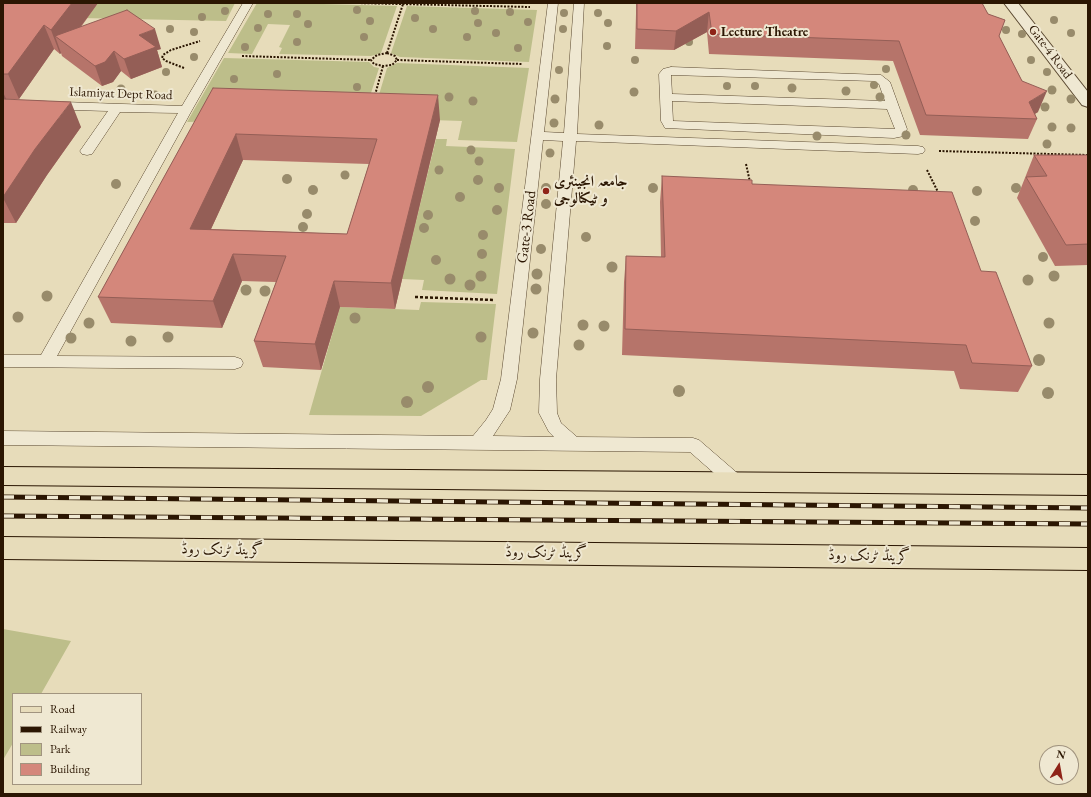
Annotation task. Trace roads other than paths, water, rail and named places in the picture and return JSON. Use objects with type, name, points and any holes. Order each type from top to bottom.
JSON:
[{"type":"main road","points":[[3,476],[1088,485]]},
{"type":"main road","name":"گرینڈ ٹرنک روڈ","points":[[3,548],[1088,558]]},
{"type":"street","name":"Gate-4 Road","points":[[1011,3],[1088,102]]},
{"type":"lane","name":"Islamiyat Dept Road","points":[[3,104],[186,110],[248,3]]},
{"type":"lane","points":[[573,444],[555,427],[548,413],[548,379],[570,138],[580,3]]},
{"type":"lane","name":"Gate-3 Road","points":[[478,443],[501,410],[509,380],[517,300],[553,5]]},
{"type":"lane","points":[[671,71],[881,79],[884,82],[900,129],[899,133],[672,125],[668,123],[666,97],[666,74],[667,72],[671,71]]},
{"type":"lane","points":[[666,97],[892,105]]},
{"type":"lane","points":[[87,151],[116,108]]},
{"type":"lane","points":[[44,362],[186,110]]},
{"type":"lane","points":[[672,125],[673,141]]},
{"type":"lane","points":[[538,136],[918,150]]},
{"type":"lane","points":[[3,361],[235,363]]},
{"type":"lane","points":[[3,438],[693,445],[738,483]]},
{"type":"railway","points":[[3,497],[1088,508]]},
{"type":"railway","points":[[3,516],[1088,524]]},
{"type":"place","name":"Lecture Theatre","points":[[713,32]]},
{"type":"place","name":"جامعہ انجینئری و ٹیکنالوجی","points":[[546,191]]}]
